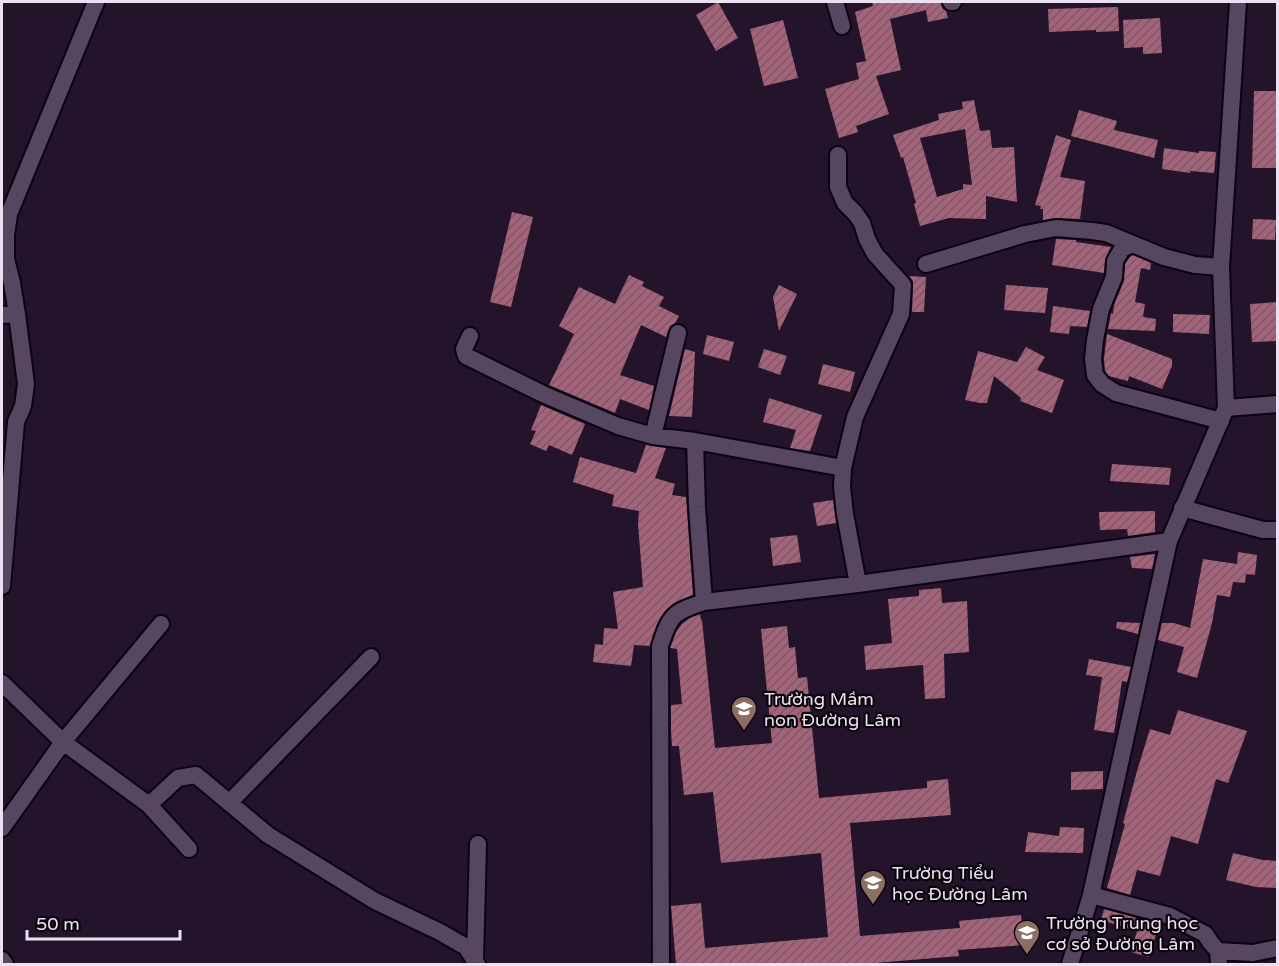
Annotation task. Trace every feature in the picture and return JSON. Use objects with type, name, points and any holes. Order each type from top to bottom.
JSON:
[{"type":"street","points":[[2,586],[16,422],[23,406],[26,384],[9,315],[12,283],[6,260],[6,235],[9,214],[96,2]]},
{"type":"street","points":[[835,2],[842,26]]},
{"type":"street","points":[[1070,964],[1091,895],[1169,541],[1223,414],[1221,267],[1238,2]]},
{"type":"street","points":[[838,155],[838,187],[845,203],[862,224],[874,254],[903,285],[901,314],[855,417],[843,468],[842,488],[845,514],[858,584]]},
{"type":"street","points":[[926,264],[1024,234],[1056,228],[1106,233],[1164,257],[1195,265],[1221,267]]},
{"type":"street","points":[[1132,244],[1122,249],[1115,261],[1114,277],[1101,309],[1093,359],[1095,375],[1107,388],[1116,393],[1223,414],[1278,404]]},
{"type":"street","points":[[653,436],[678,333]]},
{"type":"street","points":[[470,336],[464,349],[466,356],[618,426],[653,436],[695,441],[843,468]]},
{"type":"street","points":[[695,441],[696,507],[704,602]]},
{"type":"street","points":[[1182,508],[1263,530],[1278,530]]},
{"type":"street","points":[[661,964],[660,646],[666,627],[674,615],[682,609],[704,602],[858,584],[1169,541]]},
{"type":"street","points":[[2,828],[63,742],[161,624]]},
{"type":"street","points":[[229,802],[371,657]]},
{"type":"street","points":[[2,683],[63,742],[149,805],[189,849]]},
{"type":"street","points":[[149,805],[178,778],[196,775],[268,835],[375,901],[466,947],[476,962]]},
{"type":"street","points":[[476,962],[478,844]]},
{"type":"street","points":[[1091,895],[1170,916],[1204,934],[1219,958],[1278,948]]},
{"type":"street","points":[[2,960],[4,964]]},
{"type":"building","points":[[718,2],[738,38],[716,51],[696,15]]},
{"type":"building","points":[[872,2],[941,2],[948,18],[928,22],[926,10],[890,19],[901,70],[876,76],[889,114],[856,126],[858,132],[839,138],[825,89],[859,79],[856,63],[866,61],[855,12],[873,6]]},
{"type":"building","points":[[1118,7],[1119,31],[1049,32],[1048,9]]},
{"type":"building","points":[[1160,18],[1162,53],[1143,54],[1143,47],[1124,48],[1123,20]]},
{"type":"building","points":[[783,20],[798,78],[764,86],[750,29]]},
{"type":"building","points":[[1254,91],[1278,91],[1278,168],[1252,168]]},
{"type":"building","points":[[974,100],[980,131],[990,130],[992,148],[1014,147],[1017,202],[986,196],[986,219],[949,218],[920,226],[903,157],[901,158],[893,135],[939,120],[938,114],[963,109],[962,102]],"holes":[[[965,129],[972,185],[963,184],[963,189],[937,197],[920,138]]]},
{"type":"building","points":[[1079,110],[1117,121],[1114,130],[1158,140],[1154,158],[1071,136]]},
{"type":"building","points":[[1056,135],[1071,140],[1060,177],[1085,181],[1080,219],[1043,220],[1043,209],[1035,205]]},
{"type":"building","points":[[1164,148],[1199,153],[1199,151],[1216,152],[1214,173],[1190,171],[1190,173],[1162,169]]},
{"type":"building","points":[[512,212],[533,217],[511,307],[490,302]]},
{"type":"building","points":[[1253,219],[1276,220],[1275,240],[1252,239]]},
{"type":"building","points":[[1056,239],[1076,240],[1076,242],[1111,247],[1105,260],[1104,273],[1052,265]]},
{"type":"building","points":[[1133,255],[1151,263],[1150,270],[1141,268],[1135,302],[1145,304],[1143,317],[1156,319],[1155,331],[1108,329],[1111,313],[1113,314],[1114,305],[1124,281],[1125,264]]},
{"type":"building","points":[[629,275],[644,282],[642,286],[664,297],[659,306],[679,316],[670,326],[666,337],[641,325],[620,375],[654,386],[649,410],[620,399],[615,413],[549,385],[574,334],[559,326],[579,287],[615,304]]},
{"type":"building","points":[[909,276],[926,277],[924,312],[912,312],[913,281]]},
{"type":"building","points":[[779,285],[797,294],[779,331],[773,297]]},
{"type":"building","points":[[1006,285],[1048,288],[1045,313],[1004,310]]},
{"type":"building","points":[[1278,302],[1278,341],[1252,342],[1250,304]]},
{"type":"building","points":[[1053,306],[1090,311],[1087,327],[1070,326],[1069,334],[1050,332]]},
{"type":"building","points":[[1173,314],[1210,315],[1209,334],[1173,332]]},
{"type":"building","points":[[1107,334],[1172,359],[1172,366],[1162,389],[1129,376],[1128,381],[1109,376],[1105,371],[1104,359]]},
{"type":"building","points":[[707,335],[734,342],[729,361],[703,354]]},
{"type":"building","points":[[1026,347],[1045,357],[1037,370],[1064,380],[1052,413],[1020,401],[1021,398],[994,376],[987,403],[965,400],[978,351],[1017,362]]},
{"type":"building","points":[[685,349],[695,352],[692,417],[669,416]]},
{"type":"building","points":[[764,349],[787,356],[780,375],[758,367]]},
{"type":"building","points":[[823,364],[855,372],[850,392],[818,384]]},
{"type":"building","points":[[769,398],[822,415],[810,451],[790,448],[796,430],[763,422]]},
{"type":"building","points":[[541,405],[585,424],[572,455],[549,445],[546,451],[530,444],[536,431],[531,430]]},
{"type":"building","points":[[646,445],[666,448],[655,478],[675,484],[672,495],[686,497],[693,595],[674,603],[666,610],[657,624],[650,646],[634,645],[631,666],[593,662],[595,644],[603,645],[604,628],[618,629],[613,592],[643,587],[639,511],[612,506],[614,495],[573,482],[580,457],[636,473]]},
{"type":"building","points":[[1112,464],[1171,468],[1169,485],[1110,481]]},
{"type":"building","points":[[833,500],[836,523],[817,526],[813,503]]},
{"type":"building","points":[[1155,511],[1155,532],[1128,536],[1127,529],[1100,530],[1099,512]]},
{"type":"building","points":[[797,535],[801,562],[773,566],[770,538]]},
{"type":"building","points":[[1238,552],[1257,555],[1255,575],[1246,574],[1245,583],[1233,582],[1230,597],[1217,595],[1197,678],[1177,672],[1184,647],[1158,640],[1162,623],[1174,623],[1190,628],[1203,559],[1237,564]]},
{"type":"building","points":[[1155,554],[1152,569],[1132,568],[1130,557]]},
{"type":"building","points":[[941,588],[942,603],[967,601],[969,652],[944,654],[945,698],[925,699],[923,665],[866,670],[864,646],[892,643],[888,599],[919,596],[919,590]]},
{"type":"building","points":[[700,614],[715,748],[772,743],[761,629],[787,626],[789,648],[795,647],[798,678],[807,677],[819,798],[927,788],[927,781],[948,779],[951,815],[850,823],[860,936],[960,928],[959,921],[1021,915],[1024,945],[958,950],[959,956],[863,964],[676,964],[671,906],[701,903],[705,948],[828,937],[821,853],[721,863],[713,792],[684,795],[679,746],[672,746],[671,705],[682,704],[677,649],[670,648],[682,624]]},
{"type":"building","points":[[1117,622],[1140,623],[1138,634],[1116,628]]},
{"type":"building","points":[[1089,659],[1131,667],[1127,682],[1122,681],[1114,733],[1094,730],[1102,677],[1086,675]]},
{"type":"building","points":[[1178,710],[1247,731],[1228,783],[1216,779],[1198,844],[1171,836],[1160,876],[1137,870],[1130,895],[1107,888],[1150,729],[1170,735]]},
{"type":"building","points":[[1103,771],[1103,789],[1071,790],[1071,772]]},
{"type":"building","points":[[1060,827],[1084,828],[1083,853],[1025,852],[1028,832],[1059,836]]},
{"type":"building","points":[[1233,853],[1278,861],[1278,888],[1256,887],[1226,880]]},
{"type":"building","points":[[1104,909],[1159,924],[1149,957],[1131,952],[1137,931],[1101,920]]},
{"type":"place","name":"Trường Mầm non Đường Lâm","points":[[744,732]]},
{"type":"place","name":"Trường Tiểu học Đường Lâm","points":[[873,906]]},
{"type":"place","name":"Trường Trung học cơ sở Đường Lâm","points":[[1027,956]]}]
